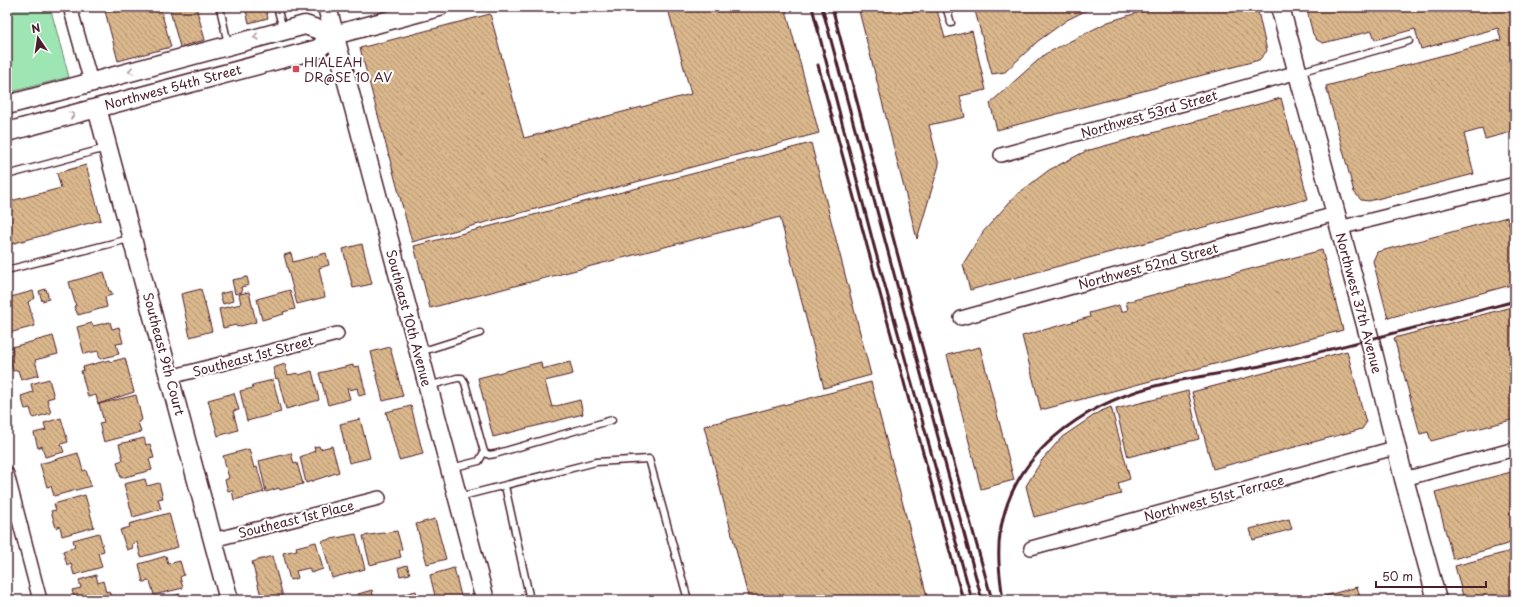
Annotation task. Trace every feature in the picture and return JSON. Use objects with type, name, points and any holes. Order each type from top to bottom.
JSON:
[{"type":"street","points":[[70,7],[91,82]]},
{"type":"street","name":"Southeast 10th Avenue","points":[[327,7],[486,600]]},
{"type":"street","name":"Northwest 54th Street","points":[[7,132],[318,49],[334,35],[437,7]]},
{"type":"street","name":"Northwest 37th Avenue","points":[[1280,7],[1370,340],[1398,447],[1404,479],[1437,600]]},
{"type":"street","name":"Northwest 54th Street","points":[[7,105],[228,44],[305,25],[334,35]]},
{"type":"street","name":"Northwest 53rd Street","points":[[1001,156],[1298,72]]},
{"type":"street","points":[[7,121],[54,109],[71,88]]},
{"type":"street","name":"Southeast 9th Court","points":[[97,108],[229,600]]},
{"type":"street","name":"Northwest 52nd Street","points":[[961,318],[1337,221],[1515,184]]},
{"type":"street","name":"Southeast 1st Street","points":[[170,377],[336,334]]},
{"type":"street","name":"Northwest 51st Terrace","points":[[1031,548],[1398,447]]},
{"type":"street","points":[[1404,479],[1515,450]]},
{"type":"street","points":[[7,474],[11,504],[40,600]]},
{"type":"street","name":"Southeast 1st Place","points":[[213,540],[379,498]]},
{"type":"lane","points":[[277,7],[283,30]]},
{"type":"lane","points":[[946,7],[951,23]]},
{"type":"lane","points":[[220,8],[228,44]]},
{"type":"lane","points":[[1298,72],[1409,41]]},
{"type":"lane","points":[[7,175],[108,147]]},
{"type":"lane","points":[[7,270],[132,238]]},
{"type":"lane","points":[[419,352],[480,333]]},
{"type":"lane","points":[[428,386],[462,378],[465,383],[484,452],[489,455],[612,420]]},
{"type":"lane","points":[[450,469],[479,460],[484,452]]},
{"type":"lane","points":[[458,498],[596,462],[649,459],[688,600]]},
{"type":"lane","points":[[504,486],[530,600]]},
{"type":"green space","points":[[7,7],[50,7],[69,77],[7,93]]},
{"type":"building","points":[[104,7],[160,7],[171,47],[118,61]]},
{"type":"building","points":[[169,7],[196,7],[205,40],[180,47]]},
{"type":"building","points":[[245,7],[265,7],[268,18],[249,23]]},
{"type":"building","points":[[674,7],[785,7],[819,133],[412,242],[360,48],[490,14],[524,138],[691,94],[668,9]]},
{"type":"building","points":[[858,7],[936,7],[945,38],[972,31],[986,90],[960,96],[965,117],[929,125],[939,165],[917,239]]},
{"type":"building","points":[[974,7],[1093,7],[1067,20],[1038,41],[1005,72],[992,74]]},
{"type":"building","points":[[1156,7],[1257,7],[1267,51],[1259,60],[997,130],[990,103],[1045,54],[1108,22]]},
{"type":"building","points":[[1306,7],[1512,7],[1515,17],[1515,131],[1485,139],[1482,129],[1464,134],[1474,174],[1369,201],[1361,200],[1354,192],[1326,86],[1501,40],[1498,28],[1421,49],[1415,29],[1375,40],[1372,31],[1323,43],[1317,40],[1313,34]]},
{"type":"building","points":[[1281,98],[1308,199],[970,290],[963,264],[983,232],[1015,196],[1049,170],[1086,151]]},
{"type":"building","points":[[811,143],[871,375],[824,388],[780,217],[430,308],[414,246]]},
{"type":"building","points":[[86,165],[101,220],[7,245],[7,202],[61,188],[57,173]]},
{"type":"building","points":[[1507,217],[1515,245],[1515,284],[1388,318],[1373,261],[1377,252]]},
{"type":"building","points":[[362,244],[372,284],[353,288],[343,249]]},
{"type":"building","points":[[1322,250],[1343,330],[1041,410],[1022,336],[1090,317],[1089,313],[1119,305],[1121,312],[1128,310],[1126,302]]},
{"type":"building","points":[[291,253],[293,262],[326,253],[329,265],[319,268],[325,297],[297,304],[284,255]]},
{"type":"building","points":[[104,272],[109,291],[111,291],[112,295],[105,297],[107,307],[78,315],[74,306],[76,306],[69,282]]},
{"type":"building","points":[[247,277],[249,285],[241,287],[242,292],[235,294],[232,280]]},
{"type":"building","points":[[46,289],[49,299],[42,301],[39,291]]},
{"type":"building","points":[[201,289],[212,331],[190,337],[181,294]]},
{"type":"building","points":[[290,290],[295,309],[283,312],[284,314],[262,320],[257,299]]},
{"type":"building","points":[[33,291],[35,298],[28,302],[35,326],[9,333],[7,324],[7,298]]},
{"type":"building","points":[[231,291],[233,301],[223,304],[220,294]]},
{"type":"building","points":[[249,292],[256,322],[237,327],[236,325],[223,328],[219,309],[241,304],[239,294]]},
{"type":"building","points":[[1515,306],[1515,419],[1431,441],[1428,432],[1420,434],[1394,338]]},
{"type":"building","points":[[110,322],[112,329],[119,327],[123,343],[116,344],[119,354],[100,359],[98,351],[84,354],[77,327],[92,323],[93,326]]},
{"type":"building","points":[[53,336],[58,354],[35,360],[39,375],[21,380],[18,370],[13,371],[9,355],[13,354],[12,347]]},
{"type":"building","points":[[390,347],[403,396],[383,401],[371,352]]},
{"type":"building","points":[[980,347],[1014,480],[981,489],[947,355]]},
{"type":"building","points":[[1347,351],[1366,423],[1362,429],[1213,469],[1192,392]]},
{"type":"building","points":[[125,358],[134,392],[98,404],[96,395],[88,397],[81,371],[84,370],[83,367],[109,360],[110,362]]},
{"type":"building","points":[[541,362],[542,369],[570,362],[573,374],[545,381],[552,407],[580,400],[583,414],[493,437],[478,378]]},
{"type":"building","points":[[285,364],[288,375],[298,373],[299,375],[312,371],[319,400],[286,409],[278,378],[276,379],[273,368]]},
{"type":"building","points":[[353,365],[353,367],[359,366],[366,394],[359,396],[357,388],[350,390],[350,388],[347,388],[350,399],[328,405],[319,373]]},
{"type":"building","points":[[49,379],[54,397],[47,399],[51,413],[33,418],[30,408],[25,409],[21,396],[33,392],[31,384]]},
{"type":"building","points":[[273,380],[281,412],[247,421],[240,391],[253,388],[252,385]]},
{"type":"building","points":[[871,382],[928,600],[749,600],[704,426]]},
{"type":"building","points":[[1188,391],[1199,439],[1128,457],[1116,409]]},
{"type":"building","points":[[234,393],[239,410],[233,411],[238,430],[218,436],[208,400]]},
{"type":"building","points":[[136,395],[142,420],[138,422],[141,432],[104,442],[99,423],[104,422],[99,404]]},
{"type":"building","points":[[411,406],[423,454],[399,460],[386,412]]},
{"type":"building","points":[[1111,407],[1130,479],[1118,483],[1121,494],[1034,517],[1026,486],[1042,460],[1062,437],[1099,412]]},
{"type":"building","points":[[61,418],[68,442],[61,444],[64,452],[45,457],[42,446],[38,448],[34,433],[46,430],[44,423]]},
{"type":"building","points":[[360,419],[370,458],[349,463],[340,424]]},
{"type":"building","points":[[144,438],[146,445],[150,444],[154,458],[149,459],[152,470],[121,478],[117,462],[123,460],[119,444]]},
{"type":"building","points":[[319,446],[320,449],[332,446],[339,472],[306,483],[300,457],[315,451],[314,447]]},
{"type":"building","points":[[249,449],[254,468],[257,467],[264,492],[234,500],[232,490],[228,491],[225,480],[229,478],[223,456]]},
{"type":"building","points":[[78,453],[83,471],[86,470],[91,486],[54,496],[51,486],[47,487],[40,464]]},
{"type":"building","points":[[291,453],[294,464],[297,463],[303,484],[266,492],[259,461]]},
{"type":"building","points":[[1515,471],[1515,542],[1453,559],[1435,492]]},
{"type":"building","points":[[145,479],[147,486],[159,483],[163,498],[158,499],[161,509],[133,517],[124,484]]},
{"type":"building","points":[[85,495],[94,527],[62,536],[60,526],[56,528],[51,511],[56,510],[54,504]]},
{"type":"building","points":[[169,513],[178,547],[141,557],[137,542],[132,544],[133,548],[127,550],[120,530],[130,527],[129,524]]},
{"type":"building","points":[[435,519],[446,559],[427,564],[416,524]]},
{"type":"building","points":[[1289,519],[1292,529],[1253,540],[1250,529]]},
{"type":"building","points":[[397,531],[402,549],[399,550],[401,557],[370,565],[363,536]]},
{"type":"building","points":[[99,533],[104,551],[98,553],[102,567],[74,575],[71,563],[67,565],[63,551],[75,547],[73,540]]},
{"type":"building","points":[[356,534],[365,569],[332,578],[322,541]]},
{"type":"building","points":[[316,542],[323,569],[311,573],[309,568],[296,571],[298,578],[290,580],[283,553],[297,550],[296,547]]},
{"type":"building","points":[[1515,550],[1515,600],[1464,600],[1455,566]]},
{"type":"building","points":[[166,556],[168,564],[180,561],[184,575],[180,577],[183,588],[154,595],[150,581],[143,582],[139,564]]},
{"type":"building","points":[[272,556],[284,600],[262,600],[252,562]]},
{"type":"building","points":[[407,565],[410,574],[400,576],[398,568]]},
{"type":"building","points":[[454,568],[462,600],[436,600],[430,575]]},
{"type":"building","points":[[96,575],[98,583],[103,581],[106,592],[109,591],[112,600],[75,600],[72,590],[81,588],[79,580]]},
{"type":"building","points":[[1357,587],[1361,600],[1310,600]]},
{"type":"building","points":[[372,590],[374,600],[359,600],[358,594]]},
{"type":"building","points":[[416,591],[419,600],[390,600],[389,598]]},
{"type":"building","points":[[180,594],[182,600],[159,600]]},
{"type":"railway","points":[[812,7],[874,246],[972,600]]},
{"type":"railway","points":[[822,7],[982,600]]},
{"type":"railway","points":[[832,7],[929,373],[992,600]]},
{"type":"railway","points":[[818,65],[963,600]]},
{"type":"railway","points":[[1003,600],[999,550],[1000,534],[1007,505],[1019,480],[1035,457],[1054,437],[1077,420],[1102,406],[1155,386],[1300,357],[1515,301]]},
{"type":"place","name":"HIALEAH DR@SE 10 AV","points":[[296,69]]}]
